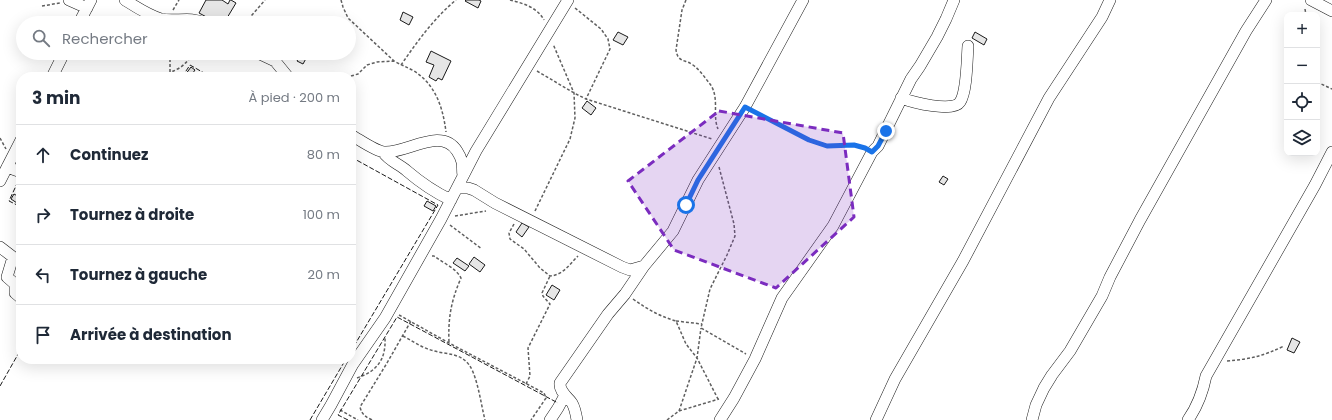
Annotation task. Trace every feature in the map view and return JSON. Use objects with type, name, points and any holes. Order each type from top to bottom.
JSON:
[{"type":"street","points":[[125,0],[155,16]]},
{"type":"street","points":[[356,360],[388,314],[441,219],[476,151],[567,0]]},
{"type":"street","points":[[577,420],[573,406],[560,387],[560,383],[608,314],[625,294],[644,266],[673,231],[698,180],[745,107],[803,0]]},
{"type":"street","points":[[720,419],[734,398],[755,359],[782,298],[833,226],[872,152],[878,146],[911,78],[937,37],[954,0]]},
{"type":"street","points":[[876,420],[895,379],[963,261],[1049,98],[1102,17],[1110,0]]},
{"type":"street","points":[[1032,420],[1036,405],[1044,388],[1052,374],[1070,350],[1102,296],[1110,277],[1140,220],[1246,31],[1266,0]]},
{"type":"street","points":[[1311,0],[1332,11]]},
{"type":"street","points":[[70,1],[89,4],[83,16]]},
{"type":"street","points":[[901,98],[929,105],[950,107],[957,105],[963,94],[968,46]]},
{"type":"street","points":[[54,72],[60,60]]},
{"type":"street","points":[[273,60],[284,72]]},
{"type":"street","points":[[356,138],[383,152],[387,158],[407,171],[415,179],[451,200]]},
{"type":"street","points":[[383,152],[440,140],[447,142],[454,147],[462,162],[463,174]]},
{"type":"street","points":[[0,181],[16,150]]},
{"type":"street","points":[[1188,420],[1193,413],[1204,388],[1206,376],[1332,152]]},
{"type":"street","points":[[7,167],[16,170]]},
{"type":"street","points":[[457,188],[468,188],[474,190],[518,215],[627,269],[630,270],[644,266]]},
{"type":"street","points":[[0,247],[13,257],[4,274],[15,284],[16,294]]},
{"type":"street","points":[[627,269],[633,283]]},
{"type":"street","points":[[322,420],[353,364]]},
{"type":"street","points":[[550,420],[565,395]]},
{"type":"path","points":[[252,16],[265,0]]},
{"type":"path","points":[[341,0],[347,16]]},
{"type":"path","points":[[401,66],[415,45],[445,9],[456,0]]},
{"type":"path","points":[[510,0],[529,6],[543,18],[574,93],[575,118],[570,139],[530,220]]},
{"type":"path","points":[[567,0],[601,29],[608,39],[610,49],[586,99]]},
{"type":"path","points":[[686,0],[682,10],[676,50],[677,56],[693,65],[711,86],[716,102],[715,123],[722,142]]},
{"type":"path","points":[[42,6],[70,1]]},
{"type":"path","points":[[356,25],[394,61],[413,71],[424,79],[436,95],[443,112],[447,142]]},
{"type":"path","points":[[170,60],[170,72],[179,69],[189,60]]},
{"type":"path","points":[[356,75],[367,65],[377,62],[394,61]]},
{"type":"path","points":[[528,65],[586,99],[722,142]]},
{"type":"path","points":[[1320,83],[1332,89]]},
{"type":"path","points":[[745,107],[809,140],[827,146],[854,145],[872,152]]},
{"type":"path","points":[[679,411],[697,358],[701,328],[710,289],[727,256],[735,236],[734,224],[715,152]]},
{"type":"path","points":[[441,219],[504,207]]},
{"type":"path","points":[[518,215],[509,233],[510,239],[524,249],[540,268],[550,276],[557,276],[561,273],[585,249]]},
{"type":"path","points":[[441,219],[482,249]]},
{"type":"path","points":[[420,256],[434,256],[453,269],[461,278],[451,307],[449,321],[449,343]]},
{"type":"path","points":[[526,384],[530,376],[528,348],[550,304],[542,293],[550,276]]},
{"type":"path","points":[[625,294],[652,312],[676,321],[702,324]]},
{"type":"path","points":[[344,382],[364,376],[381,362],[385,350],[384,333],[388,314],[411,321],[449,343],[544,393],[546,398],[531,420]]},
{"type":"path","points":[[372,420],[364,416],[360,407],[411,321]]},
{"type":"path","points":[[676,321],[686,344],[697,358],[719,399],[720,419]]},
{"type":"path","points":[[701,328],[755,359]]},
{"type":"path","points":[[403,336],[428,349],[454,355],[466,361],[476,380],[485,420]]},
{"type":"path","points":[[1213,363],[1252,358],[1268,354],[1284,346]]},
{"type":"path","points":[[667,420],[679,411],[719,399]]},
{"type":"path","points":[[331,406],[358,420]]},
{"type":"highlighted area","points":[[719,111],[843,133],[854,217],[776,288],[674,250],[628,181]]},
{"type":"building","points":[[206,0],[222,0],[228,4],[231,0],[236,3],[228,16],[205,16],[199,13]]},
{"type":"building","points":[[465,1],[481,1],[478,8]]},
{"type":"building","points":[[403,12],[413,17],[409,25],[400,20]]},
{"type":"building","points":[[618,32],[628,37],[623,45],[613,40]]},
{"type":"building","points":[[975,32],[987,39],[984,45],[972,38]]},
{"type":"building","points":[[431,51],[451,61],[442,80],[438,78],[436,81],[429,77],[434,65],[426,62]]},
{"type":"building","points":[[298,60],[305,60],[303,64]]},
{"type":"building","points":[[191,67],[195,70],[194,72],[187,72]]},
{"type":"building","points":[[587,101],[596,108],[591,115],[582,108]]},
{"type":"building","points":[[943,176],[948,179],[944,185],[939,182]]},
{"type":"building","points":[[14,194],[16,195],[16,202],[11,199]]},
{"type":"building","points":[[427,201],[436,206],[433,211],[424,206]]},
{"type":"building","points":[[522,223],[529,227],[522,237],[516,232]]},
{"type":"building","points":[[474,257],[485,265],[480,272],[469,264]]},
{"type":"building","points":[[457,258],[469,266],[465,271],[453,263]]},
{"type":"building","points":[[552,285],[560,290],[554,300],[546,295]]},
{"type":"building","points":[[1292,338],[1300,342],[1294,353],[1287,350]]},
{"type":"fence","points":[[185,72],[190,65],[202,72]]},
{"type":"fence","points":[[356,160],[438,205],[356,343]]},
{"type":"fence","points":[[16,186],[9,201],[16,204]]},
{"type":"fence","points":[[348,420],[338,415],[397,317],[558,403]]},
{"type":"fence","points":[[0,386],[16,358]]},
{"type":"fence","points":[[310,420],[343,364]]},
{"type":"route","points":[[686,205],[698,180],[745,107],[809,140],[827,146],[854,145],[872,152],[878,146],[886,131]]}]
